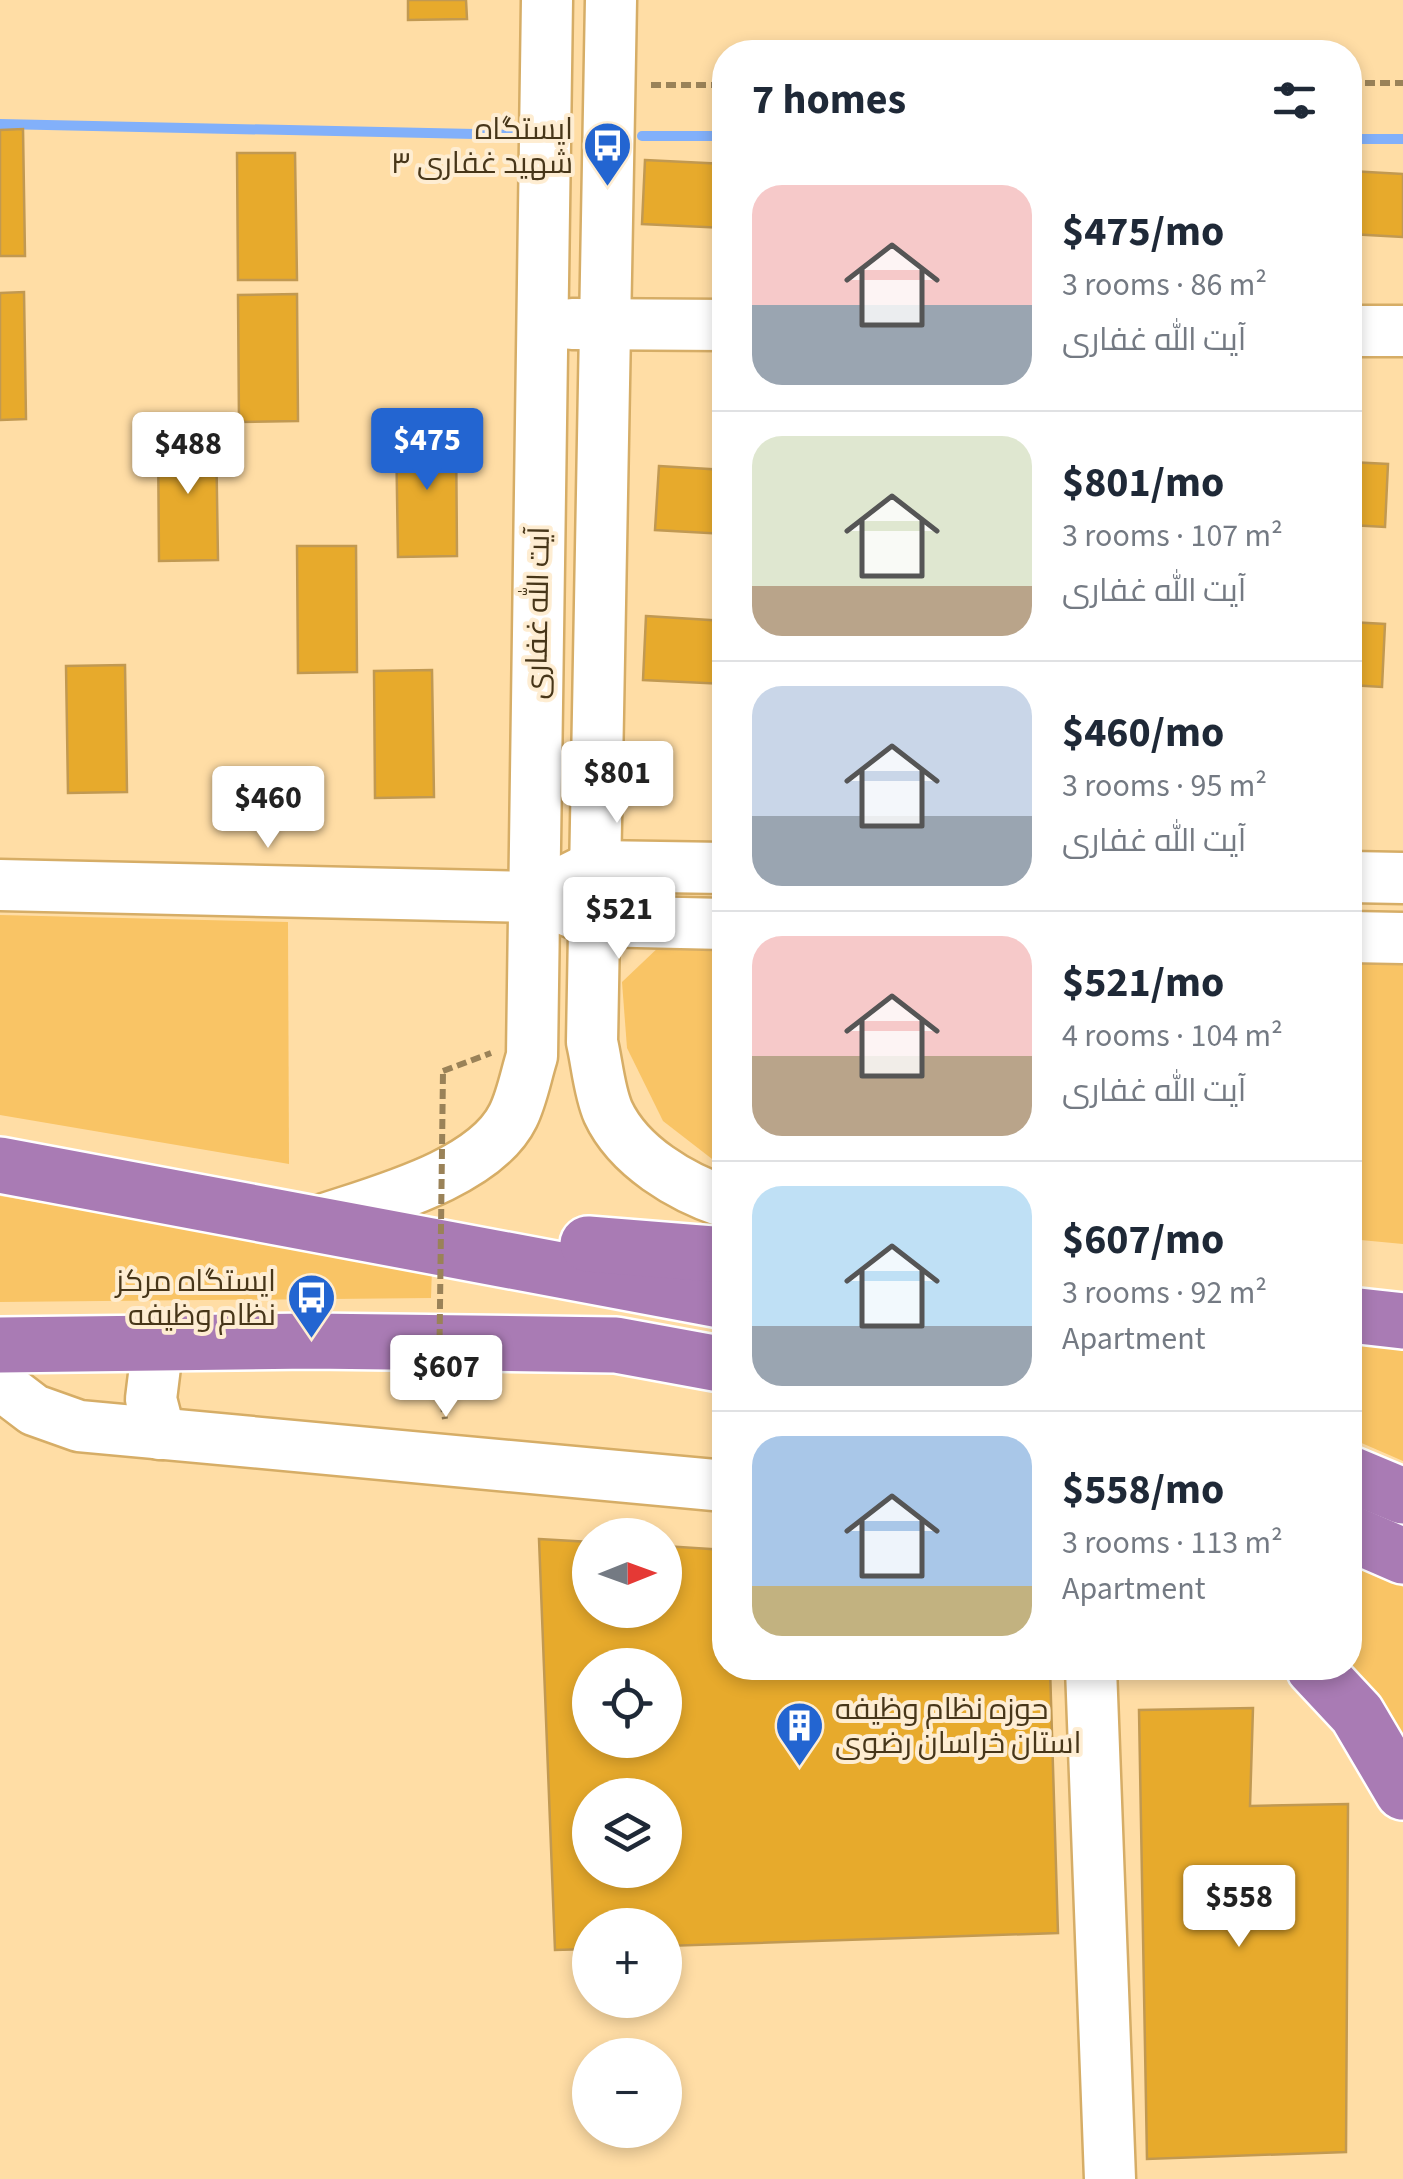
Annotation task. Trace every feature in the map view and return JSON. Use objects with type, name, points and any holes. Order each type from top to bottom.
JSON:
[{"type":"highway","points":[[0,1164],[712,1298]]},
{"type":"highway","points":[[316,1222],[712,1254]]},
{"type":"highway","points":[[1362,1316],[1403,1321]]},
{"type":"highway","points":[[0,1345],[616,1345],[712,1362]]},
{"type":"highway","points":[[1362,1479],[1403,1496]]},
{"type":"highway","points":[[1362,1539],[1403,1556]]},
{"type":"highway","points":[[1325,1680],[1357,1714],[1403,1792]]},
{"type":"street","name":"آیت الله غفاری","points":[[316,1222],[421,1186],[475,1156],[512,1119],[532,1056],[547,0]]},
{"type":"street","name":"آیت الله غفاری","points":[[611,0],[592,1042],[608,1112],[638,1149],[683,1188],[712,1198]]},
{"type":"street","points":[[542,324],[712,325]]},
{"type":"street","points":[[1362,331],[1403,332]]},
{"type":"street","points":[[534,897],[595,866],[712,868]]},
{"type":"street","points":[[1362,878],[1403,878]]},
{"type":"street","points":[[0,886],[534,897],[594,921],[712,924]]},
{"type":"street","points":[[1362,937],[1403,938]]},
{"type":"street","points":[[158,1342],[152,1399],[160,1434]]},
{"type":"street","points":[[0,1384],[34,1410],[78,1426],[712,1485]]},
{"type":"street","points":[[1091,1680],[1110,2179]]},
{"type":"path","points":[[1362,83],[1403,83]]},
{"type":"path","points":[[609,85],[712,85]]},
{"type":"path","points":[[446,1428],[440,1384],[443,1071],[485,1052]]},
{"type":"shaded area","points":[[0,915],[288,922],[289,1164],[0,1115]]},
{"type":"shaded area","points":[[662,944],[712,945],[712,1159],[663,1121],[627,1048],[622,982]]},
{"type":"shaded area","points":[[1362,954],[1403,955],[1403,1244],[1362,1240]]},
{"type":"shaded area","points":[[0,1196],[432,1268],[431,1298],[0,1302]]},
{"type":"shaded area","points":[[1362,1343],[1403,1347],[1403,1461],[1362,1443]]},
{"type":"shaded area","points":[[1362,1566],[1403,1587],[1403,1741],[1359,1680],[1362,1680]]},
{"type":"building","points":[[408,0],[466,0],[467,19],[408,20]]},
{"type":"building","points":[[23,129],[25,256],[0,256],[0,130]]},
{"type":"building","points":[[237,153],[295,153],[297,280],[238,280]]},
{"type":"building","points":[[645,160],[712,163],[712,227],[642,224]]},
{"type":"building","points":[[1362,172],[1403,174],[1403,237],[1362,235]]},
{"type":"building","points":[[24,292],[26,419],[0,420],[0,293]]},
{"type":"building","points":[[297,294],[298,421],[239,422],[238,295]]},
{"type":"building","points":[[456,429],[457,556],[398,557],[396,430]]},
{"type":"building","points":[[216,433],[218,560],[159,561],[158,434]]},
{"type":"building","points":[[1362,463],[1388,464],[1385,527],[1362,526]]},
{"type":"building","points":[[659,466],[712,469],[712,533],[655,530]]},
{"type":"building","points":[[297,546],[356,546],[357,672],[298,673]]},
{"type":"building","points":[[646,616],[712,620],[712,683],[643,680]]},
{"type":"building","points":[[1362,623],[1385,624],[1382,687],[1362,686]]},
{"type":"building","points":[[125,665],[127,792],[68,793],[66,666]]},
{"type":"building","points":[[432,670],[434,797],[375,798],[374,671]]},
{"type":"building","name":"حوزه نظام وظیفه استان خراسان رضوی","points":[[539,1539],[572,1541],[572,1628],[682,1628],[682,1547],[712,1549],[712,1680],[1050,1680],[1058,1933],[682,1945],[682,1908],[572,1908],[572,1950],[555,1950]]},
{"type":"building","points":[[1253,1708],[1250,1806],[1348,1804],[1346,2152],[1147,2159],[1139,1710]]},
{"type":"waterway","points":[[0,124],[520,135]]},
{"type":"waterway","points":[[642,136],[712,136]]},
{"type":"waterway","points":[[1362,139],[1403,139]]},
{"type":"place","name":"ایستگاه شهید غفاری ۳","points":[[608,188]]},
{"type":"place","name":"ایستگاه مرکز نظام وظیفه","points":[[311,1340]]},
{"type":"place","name":"حوزه نظام وظیفه استان خراسان رضوی","points":[[800,1768]]}]
